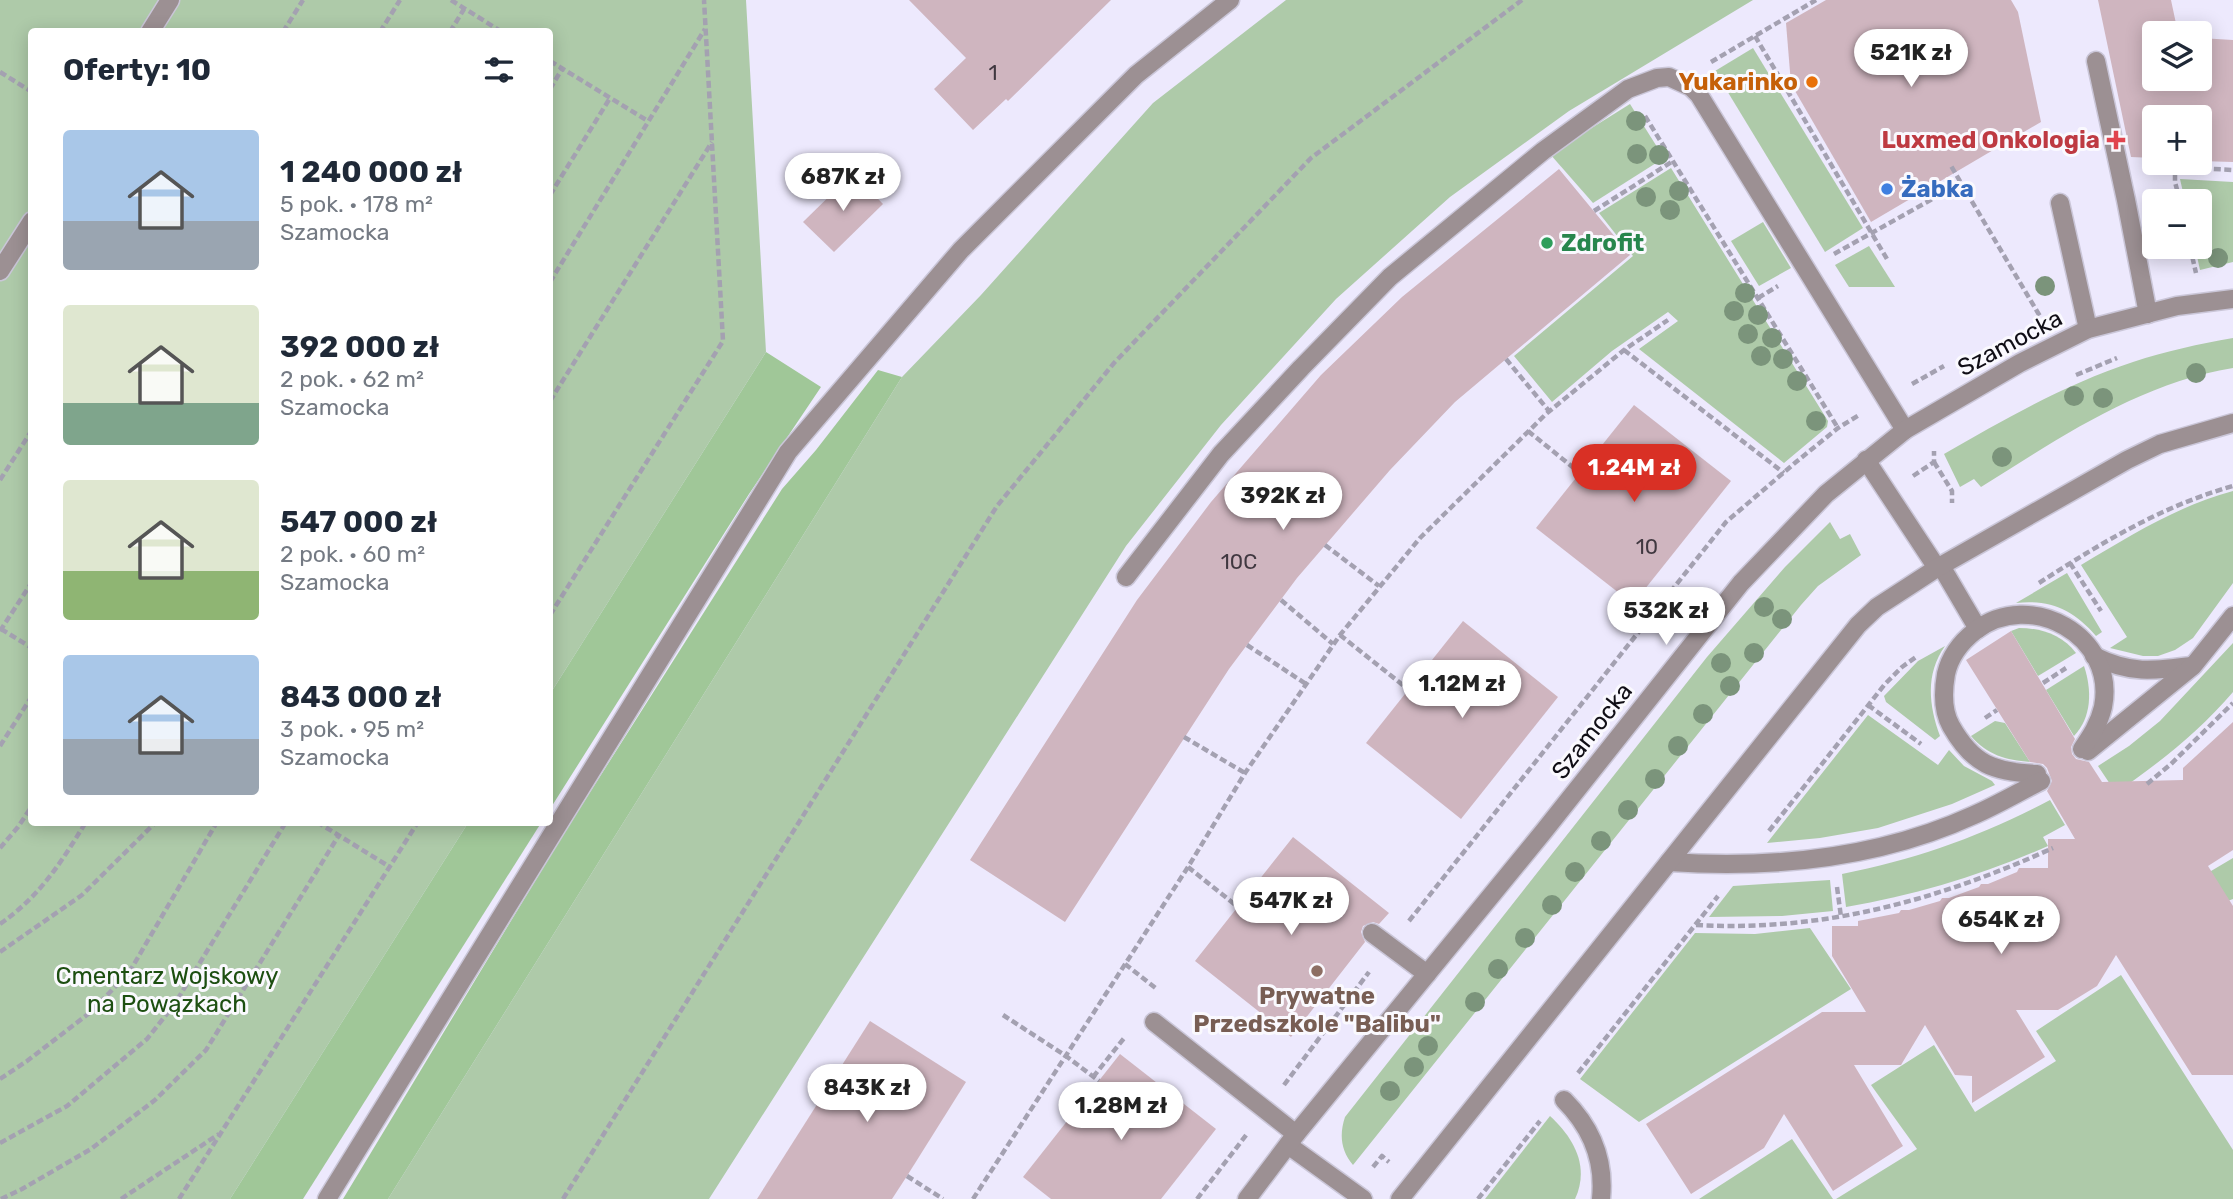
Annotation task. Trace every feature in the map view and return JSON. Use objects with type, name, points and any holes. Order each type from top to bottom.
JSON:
[{"type":"street","points":[[152,28],[170,0]]},
{"type":"street","points":[[327,1199],[788,452],[961,250],[1136,75],[1230,0]]},
{"type":"street","points":[[2096,61],[2148,314]]},
{"type":"street","points":[[1126,577],[1221,454],[1390,277],[1543,151],[1628,89],[1657,78],[1680,80],[1699,95],[1905,430]]},
{"type":"street","points":[[2060,204],[2088,329]]},
{"type":"street","points":[[0,271],[28,226]]},
{"type":"street","name":"Szamocka","points":[[1247,1199],[1292,1139],[1536,841],[1741,583],[1826,494],[1905,430],[2020,362],[2088,329],[2177,306],[2233,299]]},
{"type":"street","points":[[1401,1199],[1858,625],[1877,607],[1939,567],[2127,460],[2160,444],[2233,423]]},
{"type":"street","points":[[1866,460],[1978,629]]},
{"type":"street","points":[[1669,862],[1742,865],[1824,859],[1892,844],[1974,816],[2039,777],[2007,773],[1981,762],[1960,743],[1947,719],[1943,691],[1948,664],[1963,641],[1985,623],[2008,615],[2034,614],[2058,621],[2079,635],[2094,656],[2102,679],[2103,705],[2096,729],[2083,752],[2193,666],[2233,616]]},
{"type":"street","points":[[2094,656],[2113,666],[2137,671],[2193,666]]},
{"type":"street","points":[[1372,933],[1427,974]]},
{"type":"street","points":[[1154,1022],[1363,1199]]},
{"type":"street","points":[[1564,1100],[1580,1116],[1590,1134],[1602,1177],[1601,1199]]},
{"type":"path","points":[[286,28],[303,0]]},
{"type":"path","points":[[382,28],[400,0]]},
{"type":"path","points":[[451,0],[496,28]]},
{"type":"path","points":[[553,610],[723,341],[704,0]]},
{"type":"path","points":[[563,1199],[997,506],[1114,362],[1311,158],[1522,0]]},
{"type":"path","points":[[1680,80],[1816,0]]},
{"type":"path","points":[[452,28],[464,8]]},
{"type":"path","points":[[553,277],[706,29]]},
{"type":"path","points":[[1755,36],[1887,259]]},
{"type":"path","points":[[553,63],[648,121]]},
{"type":"path","points":[[553,84],[562,69]]},
{"type":"path","points":[[0,72],[28,90]]},
{"type":"path","points":[[1628,89],[1838,428]]},
{"type":"path","points":[[553,190],[611,98]]},
{"type":"path","points":[[553,396],[712,142]]},
{"type":"path","points":[[1594,211],[1673,161]]},
{"type":"path","points":[[1950,163],[2043,321]]},
{"type":"path","points":[[2177,189],[2175,167],[2233,170]]},
{"type":"path","points":[[1758,298],[1961,183]]},
{"type":"path","points":[[2193,259],[2197,277]]},
{"type":"path","points":[[973,1199],[1188,867],[1245,773],[1340,635],[1420,538],[1528,431],[1549,411],[1668,320]]},
{"type":"path","points":[[1625,351],[1784,473]]},
{"type":"path","points":[[2065,380],[2122,356]]},
{"type":"path","points":[[1506,359],[1549,411]]},
{"type":"path","points":[[1528,431],[1580,473]]},
{"type":"path","points":[[0,480],[28,436]]},
{"type":"path","points":[[1934,450],[1934,462],[1952,491],[1952,503]]},
{"type":"path","points":[[1796,462],[1826,494]]},
{"type":"path","points":[[1889,492],[1934,462]]},
{"type":"path","points":[[2029,589],[2164,510],[2233,486]]},
{"type":"path","points":[[1325,545],[1379,586]]},
{"type":"path","points":[[2070,563],[2103,615]]},
{"type":"path","points":[[28,588],[1,630],[28,646]]},
{"type":"path","points":[[1281,600],[1333,644]]},
{"type":"path","points":[[1340,635],[1409,690]]},
{"type":"path","points":[[1247,645],[1306,684]]},
{"type":"path","points":[[1574,1078],[1868,705],[1902,667],[1922,653]]},
{"type":"path","points":[[0,746],[28,702]]},
{"type":"path","points":[[2147,784],[2233,703]]},
{"type":"path","points":[[1868,705],[1924,746]]},
{"type":"path","points":[[1184,737],[1245,773]]},
{"type":"path","points":[[0,848],[28,812]]},
{"type":"path","points":[[0,924],[18,912],[52,877],[84,826]]},
{"type":"path","points":[[0,952],[82,895],[152,826]]},
{"type":"path","points":[[0,1079],[92,1011],[130,971],[215,826]]},
{"type":"path","points":[[0,1143],[67,1106],[148,1039],[174,1005],[284,826]]},
{"type":"path","points":[[323,826],[390,867]]},
{"type":"path","points":[[179,1199],[416,826]]},
{"type":"path","points":[[1,1199],[91,1149],[155,1100],[206,1050],[338,835]]},
{"type":"path","points":[[1695,925],[1794,924],[1866,912],[1973,882],[2053,848]]},
{"type":"path","points":[[1188,867],[1238,907]]},
{"type":"path","points":[[1125,964],[1154,987]]},
{"type":"path","points":[[1003,1015],[1066,1056],[1098,1081]]},
{"type":"path","points":[[1478,1199],[1548,1111]]},
{"type":"path","points":[[121,1199],[222,1132]]},
{"type":"path","points":[[907,1176],[943,1199]]},
{"type":"green space","name":"Cmentarz Wojskowy na Powązkach","points":[[0,0],[746,0],[766,352],[553,689],[553,28],[28,28],[28,826],[466,826],[230,1199],[0,1199]]},
{"type":"green space","points":[[1286,0],[1753,0],[1569,111],[1450,197],[1336,299],[1221,425],[1126,546],[709,1199],[388,1199],[902,377],[981,295],[1153,103]]},
{"type":"green space","points":[[1753,48],[1863,228],[1825,252],[1715,71]]},
{"type":"green space","points":[[1630,104],[1664,158],[1593,203],[1550,154]]},
{"type":"green space","points":[[1671,168],[1828,421],[1827,427],[1784,463],[1639,349],[1678,321],[1668,312],[1612,351],[1552,402],[1514,356],[1633,256],[1599,213]]},
{"type":"green space","points":[[2180,179],[2233,182],[2233,262],[2200,270],[2198,259],[2212,259],[2212,189],[2182,189]]},
{"type":"green space","points":[[1763,222],[1791,268],[1759,286],[1731,241]]},
{"type":"green space","points":[[1869,246],[1895,287],[1849,287],[1835,265]]},
{"type":"green space","points":[[2233,338],[2233,368],[2199,375],[2133,399],[2070,432],[1981,487],[1974,479],[1960,487],[1944,454],[2036,403],[2108,371],[2170,351]]},
{"type":"green space","points":[[766,352],[821,387],[749,494],[553,804],[553,689]]},
{"type":"green space","points":[[878,370],[902,377],[388,1199],[343,1199],[561,838],[782,489]]},
{"type":"green space","points":[[2233,491],[2233,583],[2193,638],[2175,650],[2158,656],[2143,656],[2110,648],[2127,637],[2081,565],[2173,513]]},
{"type":"green space","points":[[1830,522],[1840,539],[1850,534],[1861,555],[1818,586],[1801,605],[1353,1165],[1342,1142],[1345,1117],[1707,657],[1785,567]]},
{"type":"green space","points":[[2067,573],[2102,632],[2096,636],[2079,619],[2060,608],[2040,603],[2016,603]]},
{"type":"green space","points":[[2019,628],[2050,634],[2076,653],[2038,676],[2011,631]]},
{"type":"green space","points":[[2233,643],[2233,692],[2178,746],[2116,793],[2098,766],[2160,721]]},
{"type":"green space","points":[[1945,646],[1934,668],[1932,679],[1931,702],[1940,736],[1935,740],[1886,702],[1884,696],[1918,661]]},
{"type":"green space","points":[[2084,666],[2089,703],[2080,729],[2074,736],[2046,690]]},
{"type":"green space","points":[[1868,715],[1938,765],[1949,750],[1964,766],[1995,785],[1952,804],[1878,828],[1820,838],[1767,843]]},
{"type":"green space","points":[[1995,721],[2005,723],[2030,762],[1997,755],[1971,736]]},
{"type":"green space","points":[[2050,800],[2065,825],[2043,837],[2048,846],[1949,883],[1846,907],[1842,874],[1949,845]]},
{"type":"green space","points":[[466,826],[539,826],[303,1199],[230,1199]]},
{"type":"green space","points":[[2233,858],[2233,899],[2225,902],[2206,874]]},
{"type":"green space","points":[[1830,880],[1833,911],[1782,916],[1709,917],[1733,886]]},
{"type":"green space","points":[[1810,928],[1851,989],[1639,1122],[1580,1079],[1695,933],[1755,934]]},
{"type":"green space","points":[[2121,975],[2233,1150],[2233,1199],[1836,1199],[1917,1149],[1871,1085],[1934,1045],[1975,1112],[2056,1061],[2036,1031]]},
{"type":"green space","points":[[1550,1116],[1566,1134],[1577,1154],[1581,1176],[1575,1199],[1485,1199]]},
{"type":"green space","points":[[1792,1139],[1833,1199],[1699,1199]]},
{"type":"building","points":[[909,0],[1111,0],[1008,101],[1006,99],[973,130],[934,89],[966,58]]},
{"type":"building","points":[[1826,0],[2011,0],[2018,12],[2041,122],[1871,222],[1791,84],[1786,23]]},
{"type":"building","points":[[2098,0],[2171,0],[2175,21],[2142,21],[2142,91],[2212,91],[2212,39],[2233,40],[2233,162],[2212,161],[2212,105],[2142,105],[2142,157],[2131,157]]},
{"type":"building","points":[[1559,169],[1630,255],[1455,402],[1390,470],[1297,578],[1229,669],[1065,922],[970,860],[1137,600],[1211,502],[1321,375],[1402,297]]},
{"type":"building","points":[[853,173],[883,204],[834,252],[803,222]]},
{"type":"building","points":[[1634,405],[1731,481],[1633,604],[1536,528]]},
{"type":"building","points":[[1463,621],[1558,697],[1461,819],[1366,743]]},
{"type":"building","points":[[2011,631],[2075,739],[2071,747],[2072,754],[2076,759],[2089,762],[2102,782],[2183,780],[2183,768],[2233,722],[2233,850],[2208,866],[2233,906],[2233,1075],[2192,1075],[2116,955],[2097,986],[2058,1010],[2016,1010],[2045,1057],[1972,1103],[1972,1076],[1955,1075],[1925,1025],[1901,1065],[1854,1065],[1903,1146],[1833,1191],[1784,1114],[1764,1148],[1691,1194],[1646,1124],[1822,1012],[1866,1012],[1832,956],[1832,926],[1858,926],[1858,921],[1940,901],[1942,898],[1949,898],[2017,872],[2019,868],[2048,868],[2048,839],[2075,839],[2047,791],[2052,781],[2047,768],[2043,764],[2030,762],[1966,660]]},
{"type":"building","points":[[1293,837],[1389,913],[1379,924],[1373,922],[1363,926],[1361,932],[1365,942],[1291,1037],[1195,961]]},
{"type":"building","points":[[870,1021],[966,1082],[907,1176],[892,1199],[757,1199]]},
{"type":"building","points":[[1120,1054],[1216,1129],[1161,1199],[1051,1199],[1023,1177]]},
{"type":"place","name":"Yukarinko","points":[[1812,82]]},
{"type":"place","name":"Luxmed Onkologia","points":[[2116,140]]},
{"type":"place","name":"Żabka","points":[[1887,189]]},
{"type":"place","name":"Zdrofit","points":[[1547,243]]},
{"type":"place","name":"Prywatne Przedszkole \"Balibu\"","points":[[1317,971]]}]
